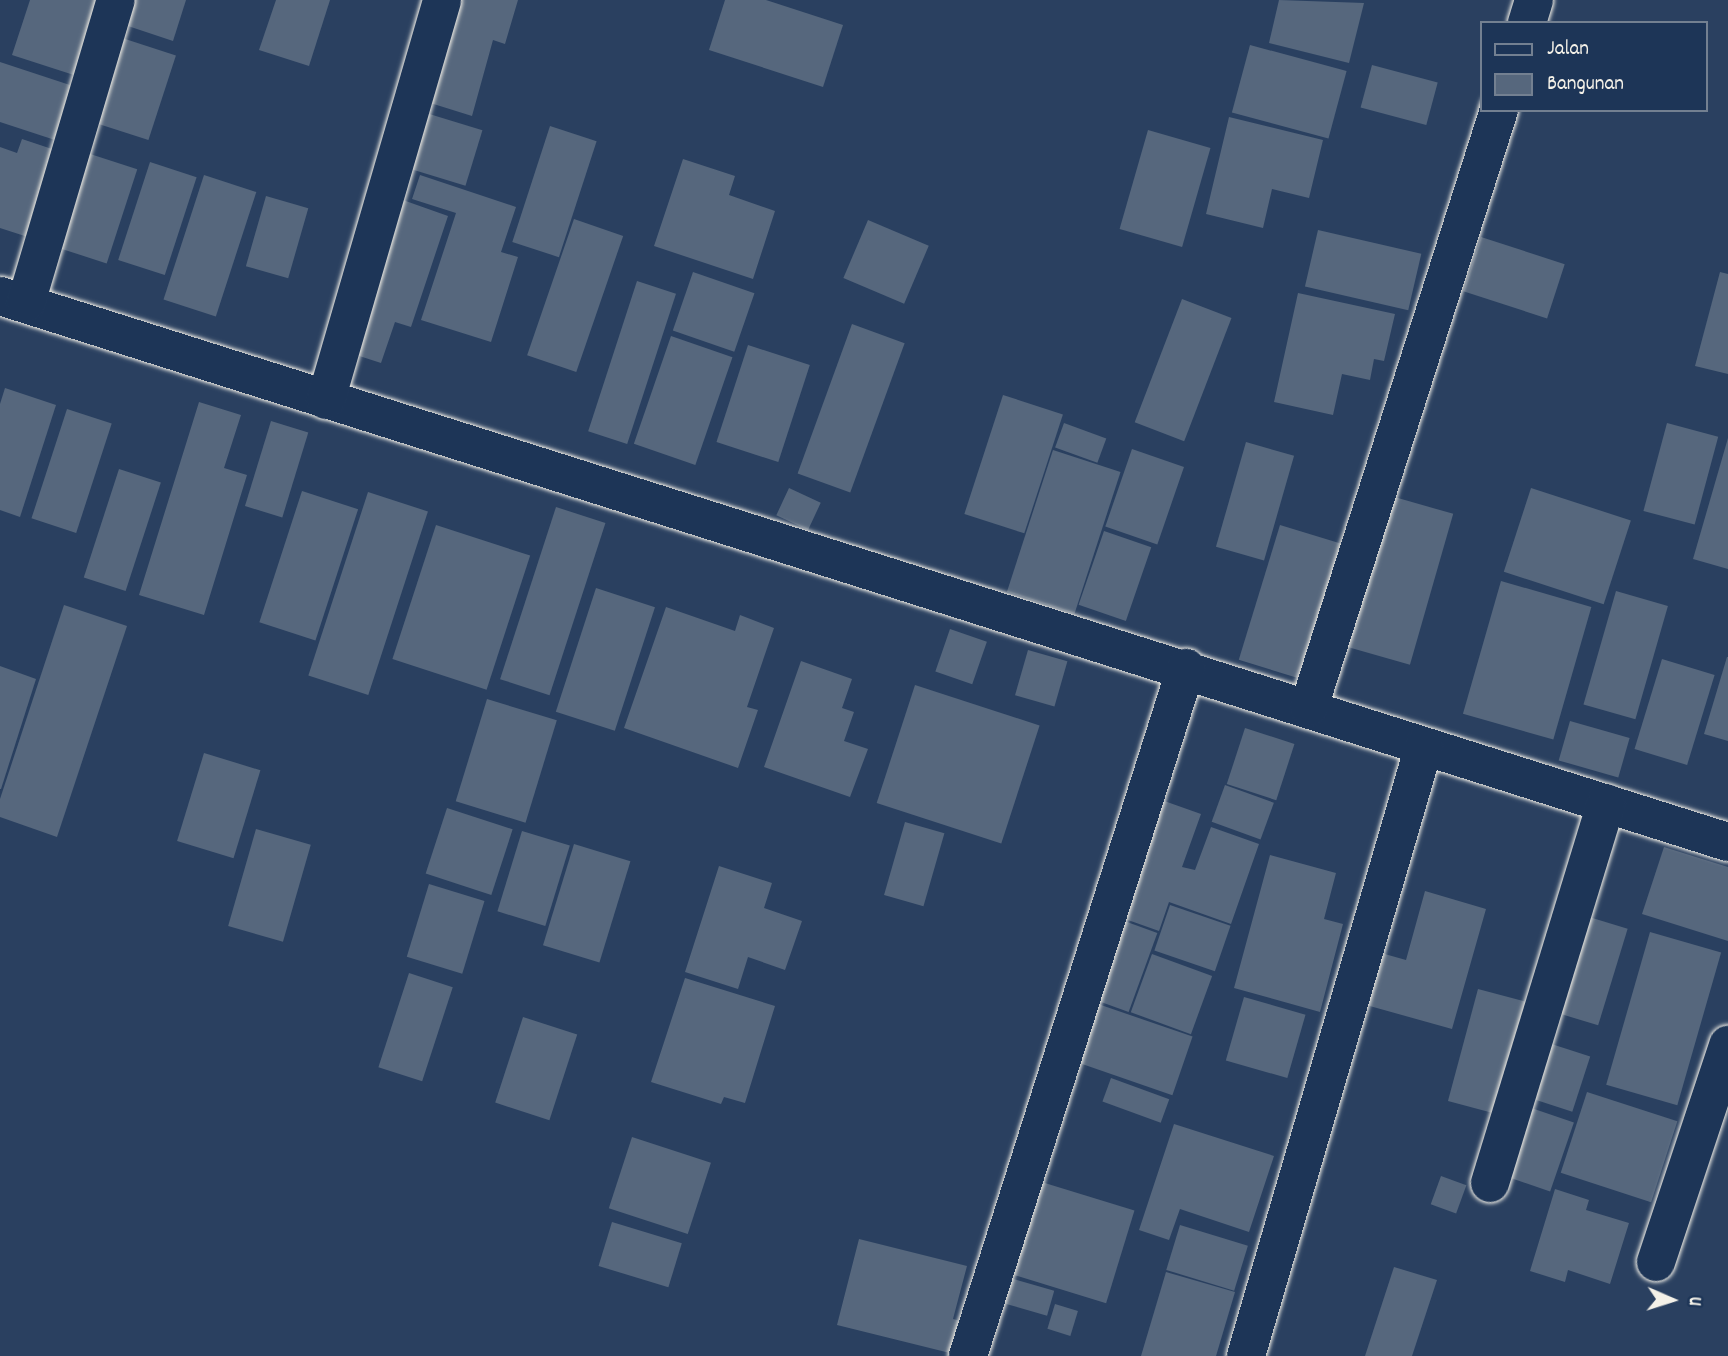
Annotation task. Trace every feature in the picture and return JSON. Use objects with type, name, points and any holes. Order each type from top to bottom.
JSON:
[{"type":"street","points":[[116,0],[13,300],[1186,668],[1728,842]]},
{"type":"street","points":[[326,400],[442,0]]},
{"type":"street","points":[[1528,21],[1534,0]]},
{"type":"street","points":[[1309,708],[1498,112]]},
{"type":"street","points":[[968,1356],[1186,668]]},
{"type":"street","points":[[1246,1356],[1424,746]]},
{"type":"street","points":[[1490,1183],[1606,803]]},
{"type":"street","points":[[1656,1262],[1728,1045]]},
{"type":"building","points":[[30,0],[104,0],[80,77],[12,55]]},
{"type":"building","points":[[124,0],[186,0],[173,41],[116,22]]},
{"type":"building","points":[[276,0],[330,0],[309,66],[259,50]]},
{"type":"building","points":[[453,0],[518,0],[505,44],[493,40],[472,116],[424,101]]},
{"type":"building","points":[[725,0],[766,0],[843,25],[823,87],[709,50]]},
{"type":"building","points":[[1279,0],[1364,3],[1349,63],[1269,43]]},
{"type":"building","points":[[116,36],[176,55],[148,140],[88,121]]},
{"type":"building","points":[[1250,45],[1347,71],[1328,138],[1232,113]]},
{"type":"building","points":[[0,62],[79,88],[61,142],[0,122]]},
{"type":"building","points":[[1372,65],[1438,83],[1426,125],[1361,108]]},
{"type":"building","points":[[426,113],[482,130],[465,186],[409,168]]},
{"type":"building","points":[[1229,117],[1323,140],[1309,198],[1272,189],[1263,228],[1206,214]]},
{"type":"building","points":[[550,126],[597,141],[559,257],[512,242]]},
{"type":"building","points":[[1148,130],[1210,148],[1182,247],[1120,229]]},
{"type":"building","points":[[22,139],[61,152],[34,239],[0,228],[0,147],[17,153]]},
{"type":"building","points":[[84,152],[137,169],[107,263],[53,246]]},
{"type":"building","points":[[683,159],[735,176],[729,195],[775,211],[753,279],[654,246]]},
{"type":"building","points":[[150,162],[197,177],[165,275],[118,260]]},
{"type":"building","points":[[204,175],[256,192],[216,317],[164,300]]},
{"type":"building","points":[[420,175],[516,207],[501,252],[518,257],[491,342],[421,320],[456,213],[412,199]]},
{"type":"building","points":[[266,196],[308,208],[288,278],[246,266]]},
{"type":"building","points":[[400,199],[448,216],[411,327],[395,322],[381,363],[350,353]]},
{"type":"building","points":[[574,219],[623,236],[576,372],[527,355]]},
{"type":"building","points":[[868,220],[929,246],[904,304],[843,278]]},
{"type":"building","points":[[1318,230],[1421,254],[1408,310],[1305,287]]},
{"type":"building","points":[[1481,237],[1565,264],[1547,318],[1463,291]]},
{"type":"building","points":[[693,272],[754,293],[734,352],[673,331]]},
{"type":"building","points":[[1720,272],[1728,274],[1728,374],[1695,366]]},
{"type":"building","points":[[637,281],[676,294],[627,444],[588,431]]},
{"type":"building","points":[[1298,293],[1395,314],[1384,361],[1374,359],[1370,380],[1342,374],[1333,415],[1274,402]]},
{"type":"building","points":[[1182,299],[1231,318],[1184,441],[1135,422]]},
{"type":"building","points":[[852,324],[905,343],[850,493],[798,473]]},
{"type":"building","points":[[671,336],[732,357],[695,465],[634,444]]},
{"type":"building","points":[[748,345],[810,365],[778,462],[716,442]]},
{"type":"building","points":[[5,388],[56,405],[20,517],[0,510],[0,404]]},
{"type":"building","points":[[1003,395],[1063,414],[1024,533],[964,514]]},
{"type":"building","points":[[199,402],[241,415],[224,468],[247,475],[204,615],[139,595]]},
{"type":"building","points":[[67,409],[112,424],[76,533],[31,518]]},
{"type":"building","points":[[271,421],[308,432],[282,518],[245,506]]},
{"type":"building","points":[[1064,423],[1106,438],[1097,463],[1055,447]]},
{"type":"building","points":[[1667,423],[1718,437],[1695,525],[1643,511]]},
{"type":"building","points":[[1728,438],[1728,569],[1693,559]]},
{"type":"building","points":[[1246,442],[1294,456],[1264,561],[1216,547]]},
{"type":"building","points":[[1132,449],[1184,467],[1157,544],[1105,527]]},
{"type":"building","points":[[1053,450],[1121,472],[1074,614],[1007,592]]},
{"type":"building","points":[[119,469],[161,483],[126,591],[84,577]]},
{"type":"building","points":[[789,488],[821,503],[808,530],[776,515]]},
{"type":"building","points":[[1531,488],[1631,520],[1604,604],[1504,572]]},
{"type":"building","points":[[302,491],[358,509],[315,640],[259,622]]},
{"type":"building","points":[[368,492],[428,511],[368,695],[308,676]]},
{"type":"building","points":[[1384,494],[1453,514],[1410,665],[1341,645]]},
{"type":"building","points":[[556,507],[605,523],[550,695],[500,679]]},
{"type":"building","points":[[436,525],[530,556],[487,690],[392,659]]},
{"type":"building","points":[[1280,525],[1343,544],[1302,679],[1239,660]]},
{"type":"building","points":[[1104,531],[1151,547],[1126,621],[1079,605]]},
{"type":"building","points":[[1501,581],[1591,607],[1553,740],[1463,714]]},
{"type":"building","points":[[596,588],[655,607],[615,731],[556,712]]},
{"type":"building","points":[[1616,591],[1668,606],[1635,719],[1583,704]]},
{"type":"building","points":[[64,605],[127,626],[57,837],[0,817],[0,799]]},
{"type":"building","points":[[666,607],[735,631],[740,615],[774,628],[747,707],[758,710],[738,768],[624,728]]},
{"type":"building","points":[[950,629],[987,642],[972,684],[935,672]]},
{"type":"building","points":[[1028,650],[1067,661],[1054,706],[1015,695]]},
{"type":"building","points":[[1728,657],[1728,741],[1704,734]]},
{"type":"building","points":[[1662,659],[1715,675],[1687,765],[1635,749]]},
{"type":"building","points":[[801,661],[852,679],[842,708],[854,712],[844,741],[868,749],[850,797],[764,767]]},
{"type":"building","points":[[0,666],[36,679],[1,789],[0,789]]},
{"type":"building","points":[[915,685],[1040,725],[1001,843],[877,803]]},
{"type":"building","points":[[487,699],[557,720],[526,823],[456,801]]},
{"type":"building","points":[[1570,721],[1630,738],[1618,778],[1559,760]]},
{"type":"building","points":[[1245,728],[1294,744],[1276,800],[1227,784]]},
{"type":"building","points":[[204,753],[260,770],[234,858],[177,841]]},
{"type":"building","points":[[1225,785],[1274,803],[1261,839],[1212,822]]},
{"type":"building","points":[[1153,797],[1201,814],[1182,867],[1195,870],[1211,827],[1259,844],[1231,924],[1169,902],[1159,931],[1111,914]]},
{"type":"building","points":[[447,808],[513,829],[491,895],[426,874]]},
{"type":"building","points":[[905,822],[944,833],[923,906],[884,895]]},
{"type":"building","points":[[256,829],[311,845],[283,942],[228,926]]},
{"type":"building","points":[[522,831],[570,846],[545,926],[497,911]]},
{"type":"building","points":[[574,844],[630,861],[599,963],[543,945]]},
{"type":"building","points":[[1664,847],[1728,867],[1728,941],[1642,914]]},
{"type":"building","points":[[1270,855],[1336,873],[1324,919],[1343,924],[1320,1012],[1234,988]]},
{"type":"building","points":[[719,866],[772,883],[764,908],[802,921],[785,970],[748,957],[738,989],[685,972]]},
{"type":"building","points":[[429,884],[484,901],[462,974],[407,957]]},
{"type":"building","points":[[1425,891],[1486,909],[1452,1029],[1359,1003],[1374,951],[1406,960]]},
{"type":"building","points":[[1170,905],[1231,926],[1215,971],[1154,950]]},
{"type":"building","points":[[1576,913],[1628,929],[1598,1025],[1546,1010]]},
{"type":"building","points":[[1116,918],[1157,933],[1129,1012],[1087,997]]},
{"type":"building","points":[[1650,932],[1721,952],[1677,1105],[1606,1085]]},
{"type":"building","points":[[1152,954],[1212,976],[1191,1034],[1131,1012]]},
{"type":"building","points":[[409,973],[453,987],[422,1081],[378,1067]]},
{"type":"building","points":[[685,978],[775,1006],[745,1103],[724,1097],[721,1104],[651,1082]]},
{"type":"building","points":[[1478,989],[1536,1005],[1506,1117],[1448,1101]]},
{"type":"building","points":[[1244,997],[1306,1015],[1287,1078],[1226,1060]]},
{"type":"building","points":[[1098,1004],[1193,1037],[1172,1095],[1078,1063]]},
{"type":"building","points":[[523,1017],[577,1035],[549,1120],[495,1103]]},
{"type":"building","points":[[1536,1039],[1590,1057],[1572,1112],[1518,1094]]},
{"type":"building","points":[[1111,1078],[1169,1099],[1161,1123],[1102,1101]]},
{"type":"building","points":[[1587,1092],[1677,1121],[1651,1202],[1561,1173]]},
{"type":"building","points":[[1520,1104],[1574,1123],[1550,1192],[1496,1173]]},
{"type":"building","points":[[1174,1124],[1274,1156],[1249,1232],[1180,1209],[1169,1240],[1139,1230]]},
{"type":"building","points":[[632,1137],[711,1163],[688,1234],[609,1208]]},
{"type":"building","points":[[1441,1176],[1466,1185],[1456,1213],[1431,1204]]},
{"type":"building","points":[[1035,1180],[1134,1210],[1106,1303],[1007,1273]]},
{"type":"building","points":[[1555,1189],[1589,1200],[1586,1210],[1629,1223],[1610,1284],[1568,1270],[1565,1282],[1530,1271]]},
{"type":"building","points":[[612,1222],[682,1243],[668,1287],[599,1266]]},
{"type":"building","points":[[1180,1225],[1248,1246],[1234,1291],[1166,1270]]},
{"type":"building","points":[[859,1239],[967,1266],[953,1319],[972,1324],[962,1356],[837,1325]]},
{"type":"building","points":[[1394,1267],[1437,1280],[1412,1356],[1365,1356]]},
{"type":"building","points":[[1166,1272],[1235,1292],[1216,1356],[1141,1356]]},
{"type":"building","points":[[1010,1278],[1054,1291],[1047,1316],[1003,1303]]},
{"type":"building","points":[[1055,1304],[1078,1311],[1070,1336],[1047,1329]]}]
